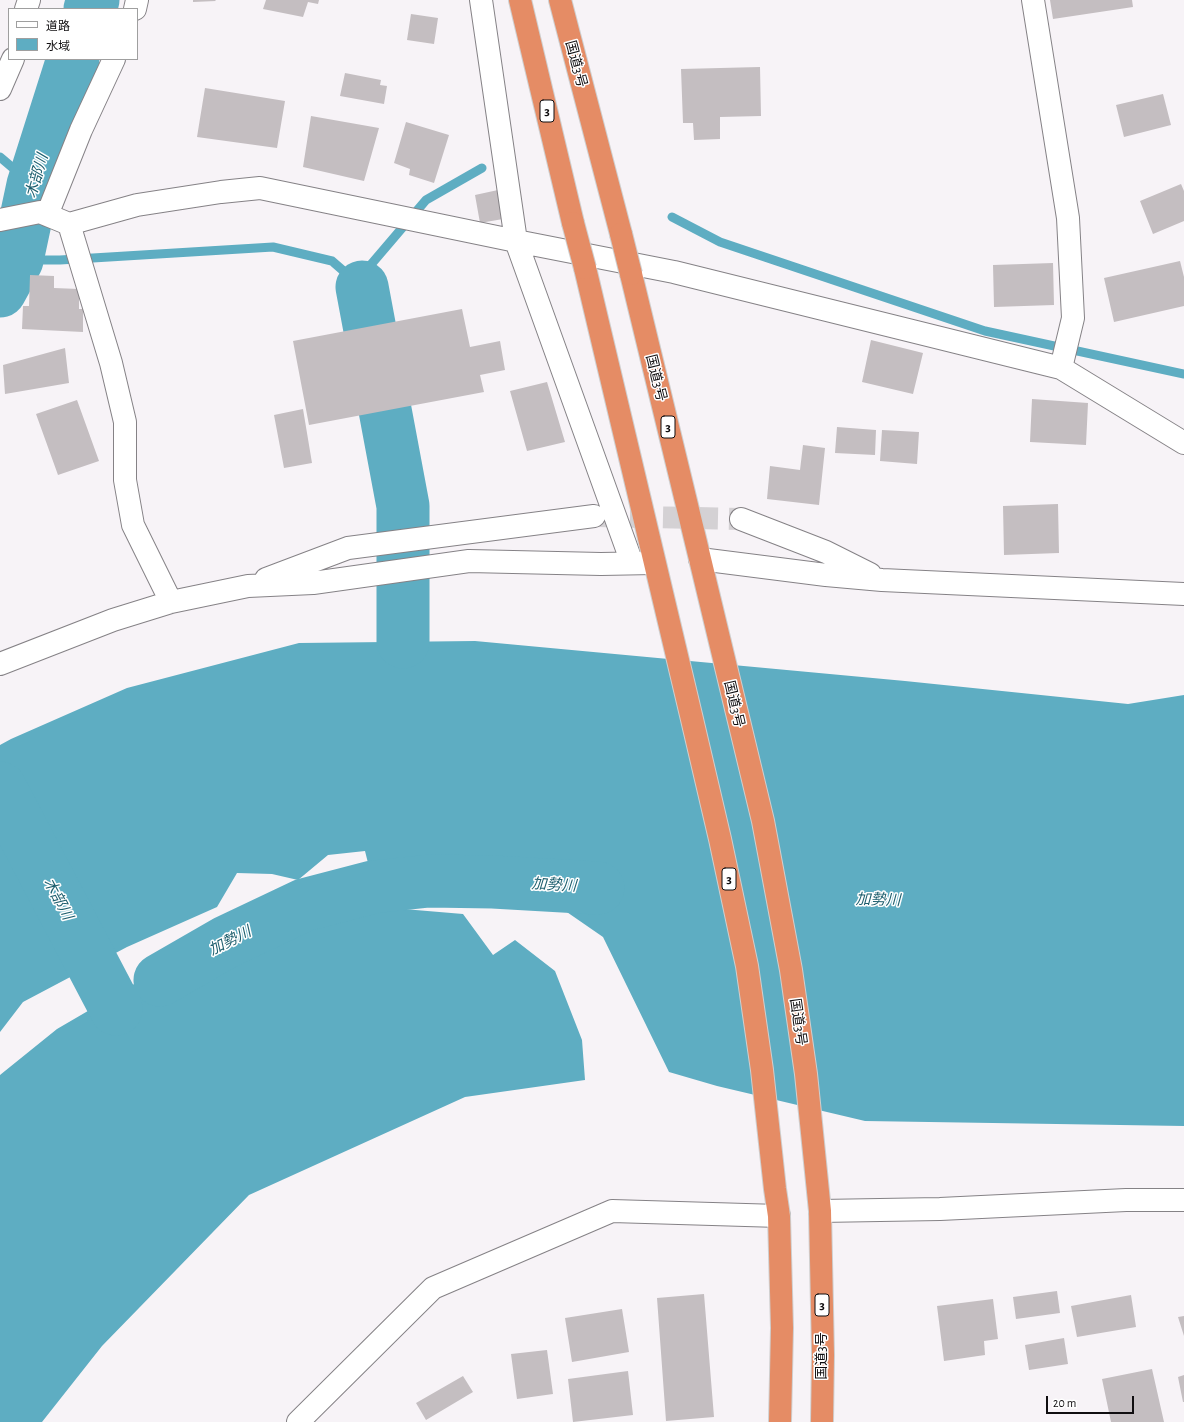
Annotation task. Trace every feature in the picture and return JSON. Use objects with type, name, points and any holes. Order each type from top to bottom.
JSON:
[{"type":"highway","name":"3","points":[[520,0],[720,839],[748,966],[762,1070],[775,1189],[780,1216],[782,1328],[780,1422]]},
{"type":"highway","name":"国道3号","points":[[560,0],[631,274],[763,822],[789,962],[806,1074],[820,1211],[823,1355],[822,1422]]},
{"type":"street","points":[[481,0],[516,241],[632,563]]},
{"type":"street","points":[[1033,0],[1068,218],[1073,318],[1061,368]]},
{"type":"street","points":[[0,90],[12,60]]},
{"type":"street","points":[[43,214],[114,60]]},
{"type":"street","points":[[0,220],[43,214],[70,224],[137,205],[221,192],[260,188],[674,272],[1061,368],[1184,443]]},
{"type":"street","points":[[70,224],[111,364],[125,422],[125,480],[133,525],[171,602]]},
{"type":"street","points":[[2,664],[113,620],[171,602],[248,586],[348,548],[594,516]]},
{"type":"street","points":[[741,519],[826,552],[882,580]]},
{"type":"street","points":[[700,559],[826,575],[882,580],[1184,594]]},
{"type":"street","points":[[248,586],[314,583],[468,562],[632,563],[656,568]]},
{"type":"street","points":[[820,1211],[940,1209],[1126,1200],[1184,1200]]},
{"type":"street","points":[[298,1422],[433,1288],[440,1284],[612,1211],[780,1216]]},
{"type":"water","points":[[475,641],[905,681],[1128,704],[1184,695],[1184,1126],[865,1121],[717,1086],[669,1072],[603,937],[506,870],[443,859],[370,871],[365,851],[328,855],[298,880],[272,874],[237,873],[217,907],[127,947],[23,1002],[0,1032],[0,745],[127,688],[299,643]]},
{"type":"water","points":[[368,906],[463,914],[493,955],[515,940],[555,971],[582,1040],[585,1080],[465,1097],[249,1195],[102,1346],[42,1422],[0,1422],[0,1075],[57,1029],[189,952]]},
{"type":"building","points":[[193,0],[215,0],[216,1],[193,2]]},
{"type":"building","points":[[266,0],[319,0],[318,4],[308,2],[303,17],[263,9]]},
{"type":"building","points":[[1050,0],[1132,0],[1133,7],[1053,19]]},
{"type":"building","points":[[411,14],[438,18],[434,44],[407,40]]},
{"type":"building","points":[[760,67],[761,116],[720,117],[720,139],[694,140],[693,123],[683,123],[681,69]]},
{"type":"building","points":[[345,73],[381,80],[380,85],[387,86],[384,104],[340,96]]},
{"type":"building","points":[[205,88],[285,101],[277,148],[197,137]]},
{"type":"building","points":[[1163,94],[1171,125],[1124,137],[1116,105]]},
{"type":"building","points":[[311,116],[379,128],[364,181],[303,167]]},
{"type":"building","points":[[406,122],[449,135],[434,183],[409,175],[410,169],[394,163]]},
{"type":"building","points":[[1181,184],[1184,191],[1184,221],[1153,234],[1140,201]]},
{"type":"building","points":[[498,190],[503,219],[480,223],[475,195]]},
{"type":"building","points":[[1180,261],[1184,277],[1184,306],[1114,322],[1104,278]]},
{"type":"building","points":[[1053,263],[1054,305],[994,307],[993,265]]},
{"type":"building","points":[[30,275],[54,276],[54,288],[79,289],[79,309],[83,309],[83,332],[22,329],[23,306],[29,306]]},
{"type":"building","points":[[462,309],[470,347],[500,341],[505,370],[480,375],[484,392],[309,425],[293,341]]},
{"type":"building","points":[[871,340],[923,353],[913,394],[862,382]]},
{"type":"building","points":[[65,348],[69,383],[5,394],[3,365]]},
{"type":"building","points":[[547,382],[565,442],[527,451],[510,391]]},
{"type":"building","points":[[1032,399],[1088,403],[1086,445],[1030,442]]},
{"type":"building","points":[[77,400],[99,461],[58,475],[36,414]]},
{"type":"building","points":[[303,409],[312,463],[284,468],[274,415]]},
{"type":"building","points":[[837,427],[876,430],[875,455],[835,453]]},
{"type":"building","points":[[882,430],[919,432],[917,464],[880,461]]},
{"type":"building","points":[[803,445],[825,448],[819,505],[767,499],[770,466],[800,470]]},
{"type":"building","points":[[1058,504],[1059,553],[1004,555],[1003,506]]},
{"type":"building","points":[[1057,1291],[1060,1313],[1016,1319],[1013,1297]]},
{"type":"building","points":[[704,1294],[714,1417],[666,1421],[657,1298]]},
{"type":"building","points":[[1131,1295],[1136,1327],[1077,1337],[1071,1306]]},
{"type":"building","points":[[993,1299],[998,1339],[984,1341],[985,1355],[944,1361],[937,1306]]},
{"type":"building","points":[[622,1309],[629,1352],[572,1362],[565,1318]]},
{"type":"building","points":[[1184,1316],[1184,1336],[1178,1317]]},
{"type":"building","points":[[1064,1338],[1068,1364],[1029,1370],[1025,1345]]},
{"type":"building","points":[[547,1350],[553,1394],[517,1399],[511,1354]]},
{"type":"building","points":[[1152,1369],[1164,1422],[1111,1422],[1102,1379]]},
{"type":"building","points":[[628,1371],[633,1415],[573,1422],[568,1379]]},
{"type":"building","points":[[1184,1375],[1184,1402],[1183,1402],[1178,1377]]},
{"type":"building","points":[[463,1376],[473,1392],[426,1420],[416,1403]]},
{"type":"waterway","name":"木部川","points":[[90,8],[93,0]]},
{"type":"waterway","name":"木部川","points":[[0,291],[17,260],[33,185],[73,60]]},
{"type":"waterway","points":[[0,157],[33,185]]},
{"type":"waterway","points":[[17,260],[60,260],[273,247],[332,261],[362,287],[368,268],[426,200],[482,168]]},
{"type":"waterway","points":[[672,217],[720,242],[985,331],[1184,374]]},
{"type":"waterway","points":[[362,287],[403,506],[403,642]]},
{"type":"waterway","name":"木部川","points":[[0,788],[116,1009]]},
{"type":"waterway","name":"加勢川","points":[[160,980],[226,942],[304,905],[373,887],[429,881],[493,882],[598,888]]},
{"type":"tunnel","points":[[597,516],[741,519]]}]
